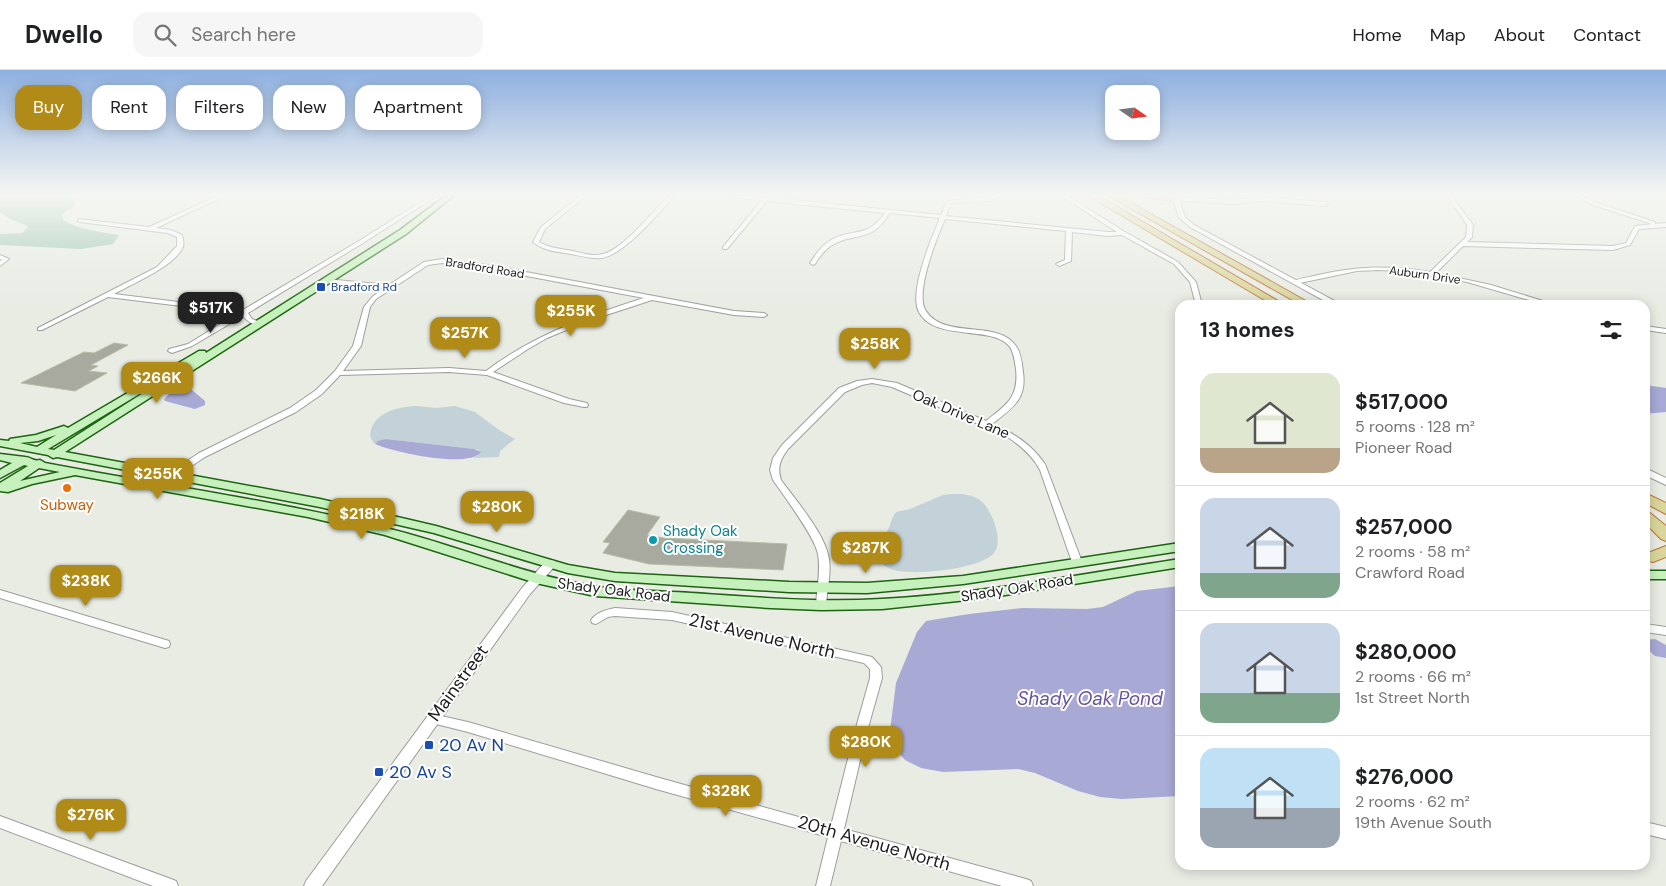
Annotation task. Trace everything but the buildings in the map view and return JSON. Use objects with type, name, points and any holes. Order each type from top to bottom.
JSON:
[{"type":"highway","points":[[1156,233],[1271,300]]},
{"type":"highway","points":[[1179,233],[1299,300]]},
{"type":"highway","points":[[1650,500],[1666,509]]},
{"type":"highway","points":[[1650,514],[1666,523]]},
{"type":"highway","points":[[1650,520],[1666,536]]},
{"type":"main road","points":[[0,488],[401,233]]},
{"type":"main road","points":[[0,475],[177,367],[245,328],[257,324]]},
{"type":"main road","points":[[0,442],[38,438],[66,428],[132,389],[177,367]]},
{"type":"main road","points":[[99,461],[86,455],[83,445],[89,435],[104,423]]},
{"type":"main road","name":"Shady Oak Road","points":[[0,442],[369,514],[436,530],[550,564],[615,577],[822,589],[912,586],[1175,548]]},
{"type":"main road","name":"Shady Oak Road","points":[[0,457],[84,474],[261,503],[357,524],[536,579],[595,591],[821,605],[882,604],[933,600],[1175,564]]},
{"type":"main road","points":[[0,494],[29,481],[54,476],[84,474]]},
{"type":"main road","points":[[1650,575],[1666,575]]},
{"type":"street","points":[[40,329],[159,268],[169,260],[180,246],[180,236],[176,233]]},
{"type":"street","points":[[172,351],[190,345],[375,233]]},
{"type":"street","points":[[539,233],[536,242],[540,245],[587,254],[608,255],[620,247],[634,233]]},
{"type":"street","points":[[725,248],[737,233]]},
{"type":"street","points":[[813,263],[822,249],[832,242],[866,233]]},
{"type":"street","points":[[936,233],[924,269],[919,302],[921,310],[928,317],[943,326],[1007,340],[1016,352],[1022,383],[1020,391],[1013,403],[986,424]]},
{"type":"street","points":[[1059,264],[1068,261],[1069,233]]},
{"type":"street","points":[[1099,233],[1122,233]]},
{"type":"street","points":[[1123,233],[1176,263],[1193,282],[1198,300]]},
{"type":"street","points":[[1205,233],[1329,300]]},
{"type":"street","points":[[1431,274],[1463,244],[1469,237],[1469,233]]},
{"type":"street","points":[[1463,244],[1613,248],[1628,244],[1634,233]]},
{"type":"street","points":[[0,264],[3,258]]},
{"type":"street","name":"Bradford Road","points":[[172,475],[202,455],[302,405],[338,373],[357,346],[367,307],[374,298],[426,263],[442,261],[494,268],[734,313],[764,315]]},
{"type":"street","name":"Auburn Drive","points":[[1295,282],[1348,270],[1378,268],[1431,274],[1504,290],[1537,300]]},
{"type":"street","points":[[328,280],[389,287]]},
{"type":"street","points":[[109,294],[243,312],[250,320],[257,324]]},
{"type":"street","points":[[488,372],[538,339],[604,312],[651,298]]},
{"type":"street","points":[[1650,329],[1666,331]]},
{"type":"street","points":[[338,373],[450,370],[488,372],[567,401],[584,405]]},
{"type":"street","name":"Oak Drive Lane","points":[[821,605],[824,568],[823,552],[777,480],[774,470],[777,458],[786,447],[842,390],[850,386],[872,381],[894,385],[1009,434],[1021,441],[1039,459],[1078,562]]},
{"type":"street","points":[[1650,474],[1666,482]]},
{"type":"street","name":"Mainstreet","points":[[312,886],[432,719],[536,579],[550,564]]},
{"type":"street","points":[[0,594],[165,644]]},
{"type":"street","name":"21st Avenue North","points":[[596,620],[606,614],[615,612],[672,616],[868,660]]},
{"type":"street","points":[[1650,629],[1666,631]]},
{"type":"street","points":[[823,886],[876,678],[875,667],[868,660]]},
{"type":"street","name":"20th Avenue North","points":[[432,719],[468,727],[656,783],[1026,886]]},
{"type":"street","points":[[0,822],[171,886]]},
{"type":"street","points":[[1650,829],[1666,833]]},
{"type":"green space","points":[[106,233],[119,235],[113,244],[81,249],[0,245],[0,234]]},
{"type":"shaded area","points":[[416,406],[436,408],[455,406],[475,412],[515,439],[500,451],[499,457],[473,458],[477,456],[479,450],[386,439],[375,444],[370,432],[378,418],[389,411]]},
{"type":"shaded area","points":[[963,494],[981,501],[993,518],[998,541],[997,548],[987,559],[945,570],[929,572],[900,571],[883,565],[861,546],[866,541],[879,538],[885,534],[896,512],[910,509],[943,495]]},
{"type":"water","points":[[1650,386],[1666,388],[1666,412],[1650,414]]},
{"type":"water","points":[[185,389],[192,390],[205,401],[205,405],[195,409],[165,401],[164,399],[169,394]]},
{"type":"water","points":[[386,439],[474,449],[481,452],[473,457],[461,459],[413,455],[375,444]]},
{"type":"water","name":"Shady Oak Pond","points":[[1175,587],[1175,796],[1122,799],[1100,797],[1078,791],[1035,773],[1018,769],[943,772],[921,768],[905,760],[894,747],[890,731],[896,683],[917,632],[926,621],[1022,608],[1087,609],[1103,607],[1137,591]]},
{"type":"water","points":[[1655,639],[1666,645],[1666,658],[1655,656],[1650,652],[1650,640]]},
{"type":"place","name":"Bradford Rd","points":[[321,287]]},
{"type":"place","name":"Subway","points":[[67,488]]},
{"type":"place","name":"Shady Oak Crossing","points":[[653,540]]},
{"type":"place","name":"20 Av N","points":[[429,745]]},
{"type":"place","name":"20 Av S","points":[[379,772]]}]
